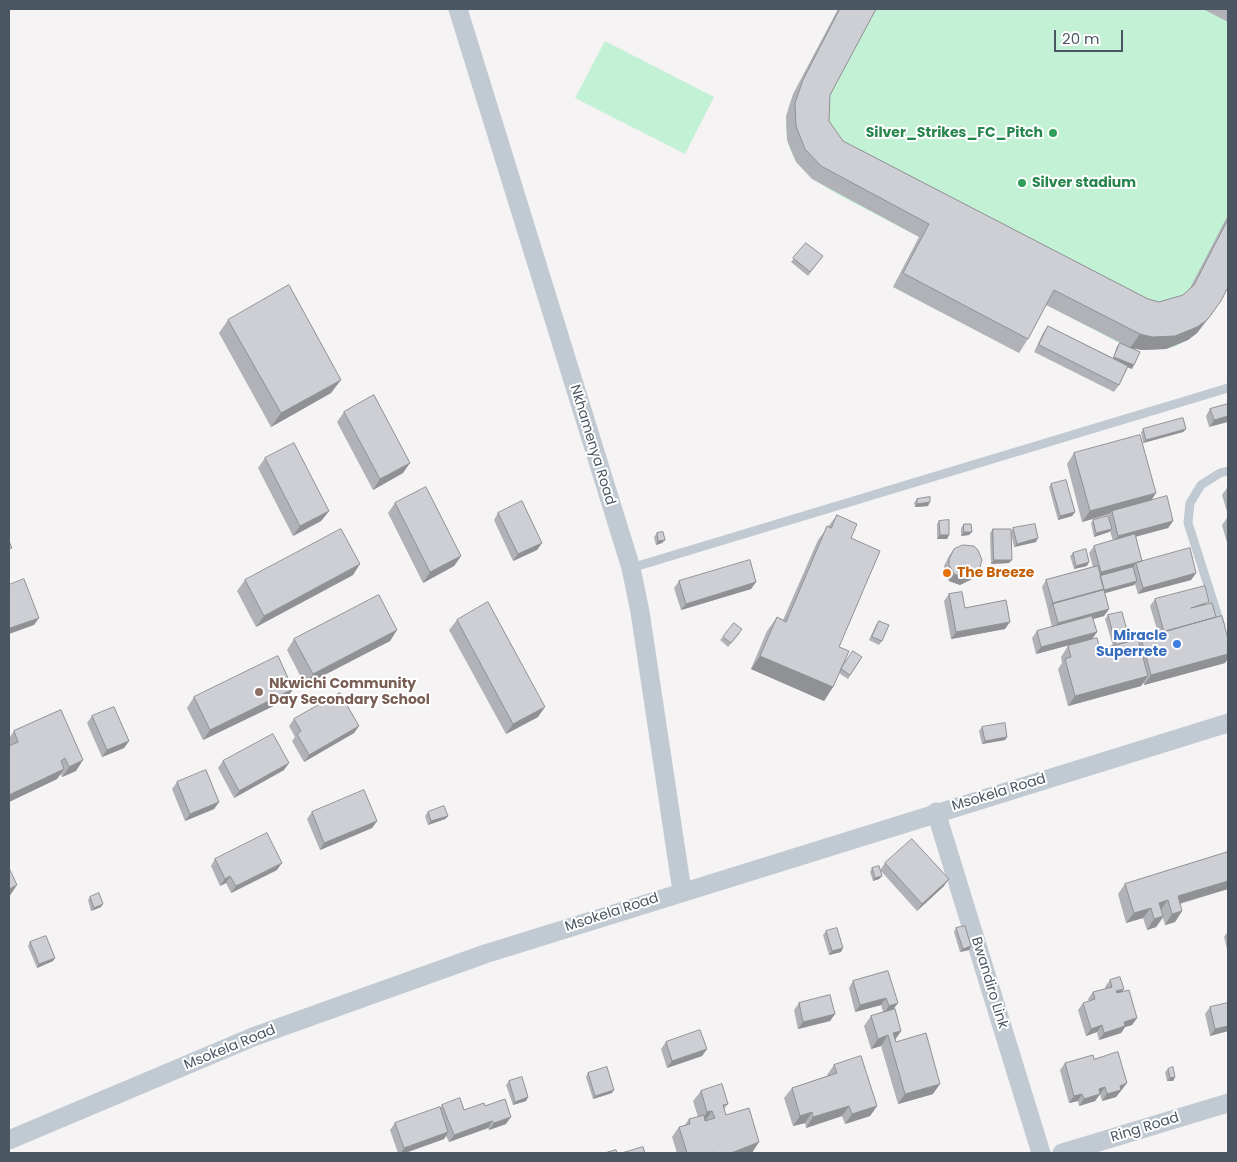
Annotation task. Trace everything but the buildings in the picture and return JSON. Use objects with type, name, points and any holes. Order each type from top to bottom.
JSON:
[{"type":"street","name":"Nkhamenya Road","points":[[458,9],[630,568],[640,612],[682,891]]},
{"type":"street","name":"Msokela Road","points":[[9,1140],[253,1037],[485,954],[1228,722]]},
{"type":"street","name":"Bwandiro Link","points":[[936,812],[1041,1153]]},
{"type":"street","name":"Ring Road","points":[[1062,1153],[1228,1103]]},
{"type":"lane","points":[[630,568],[1228,388]]},
{"type":"lane","points":[[1222,632],[1188,523],[1190,503],[1201,484],[1220,473],[1228,471]]},
{"type":"green space","name":"Silver stadium","points":[[838,9],[1228,9],[1228,283],[1212,314],[1197,333],[1177,346],[1166,349],[1142,350],[1119,343],[1045,304],[1019,353],[893,287],[919,237],[838,194],[811,177],[800,166],[793,155],[788,141],[786,124],[789,105]]},
{"type":"green space","points":[[605,41],[714,97],[685,154],[575,98]]},
{"type":"place","name":"Silver_Strikes_FC_Pitch","points":[[1053,133]]},
{"type":"place","name":"Silver stadium","points":[[1022,183]]},
{"type":"place","name":"The Breeze","points":[[947,573]]},
{"type":"place","name":"Miracle Superrete","points":[[1177,644]]},
{"type":"place","name":"Nkwichi Community Day Secondary School","points":[[259,692]]}]
